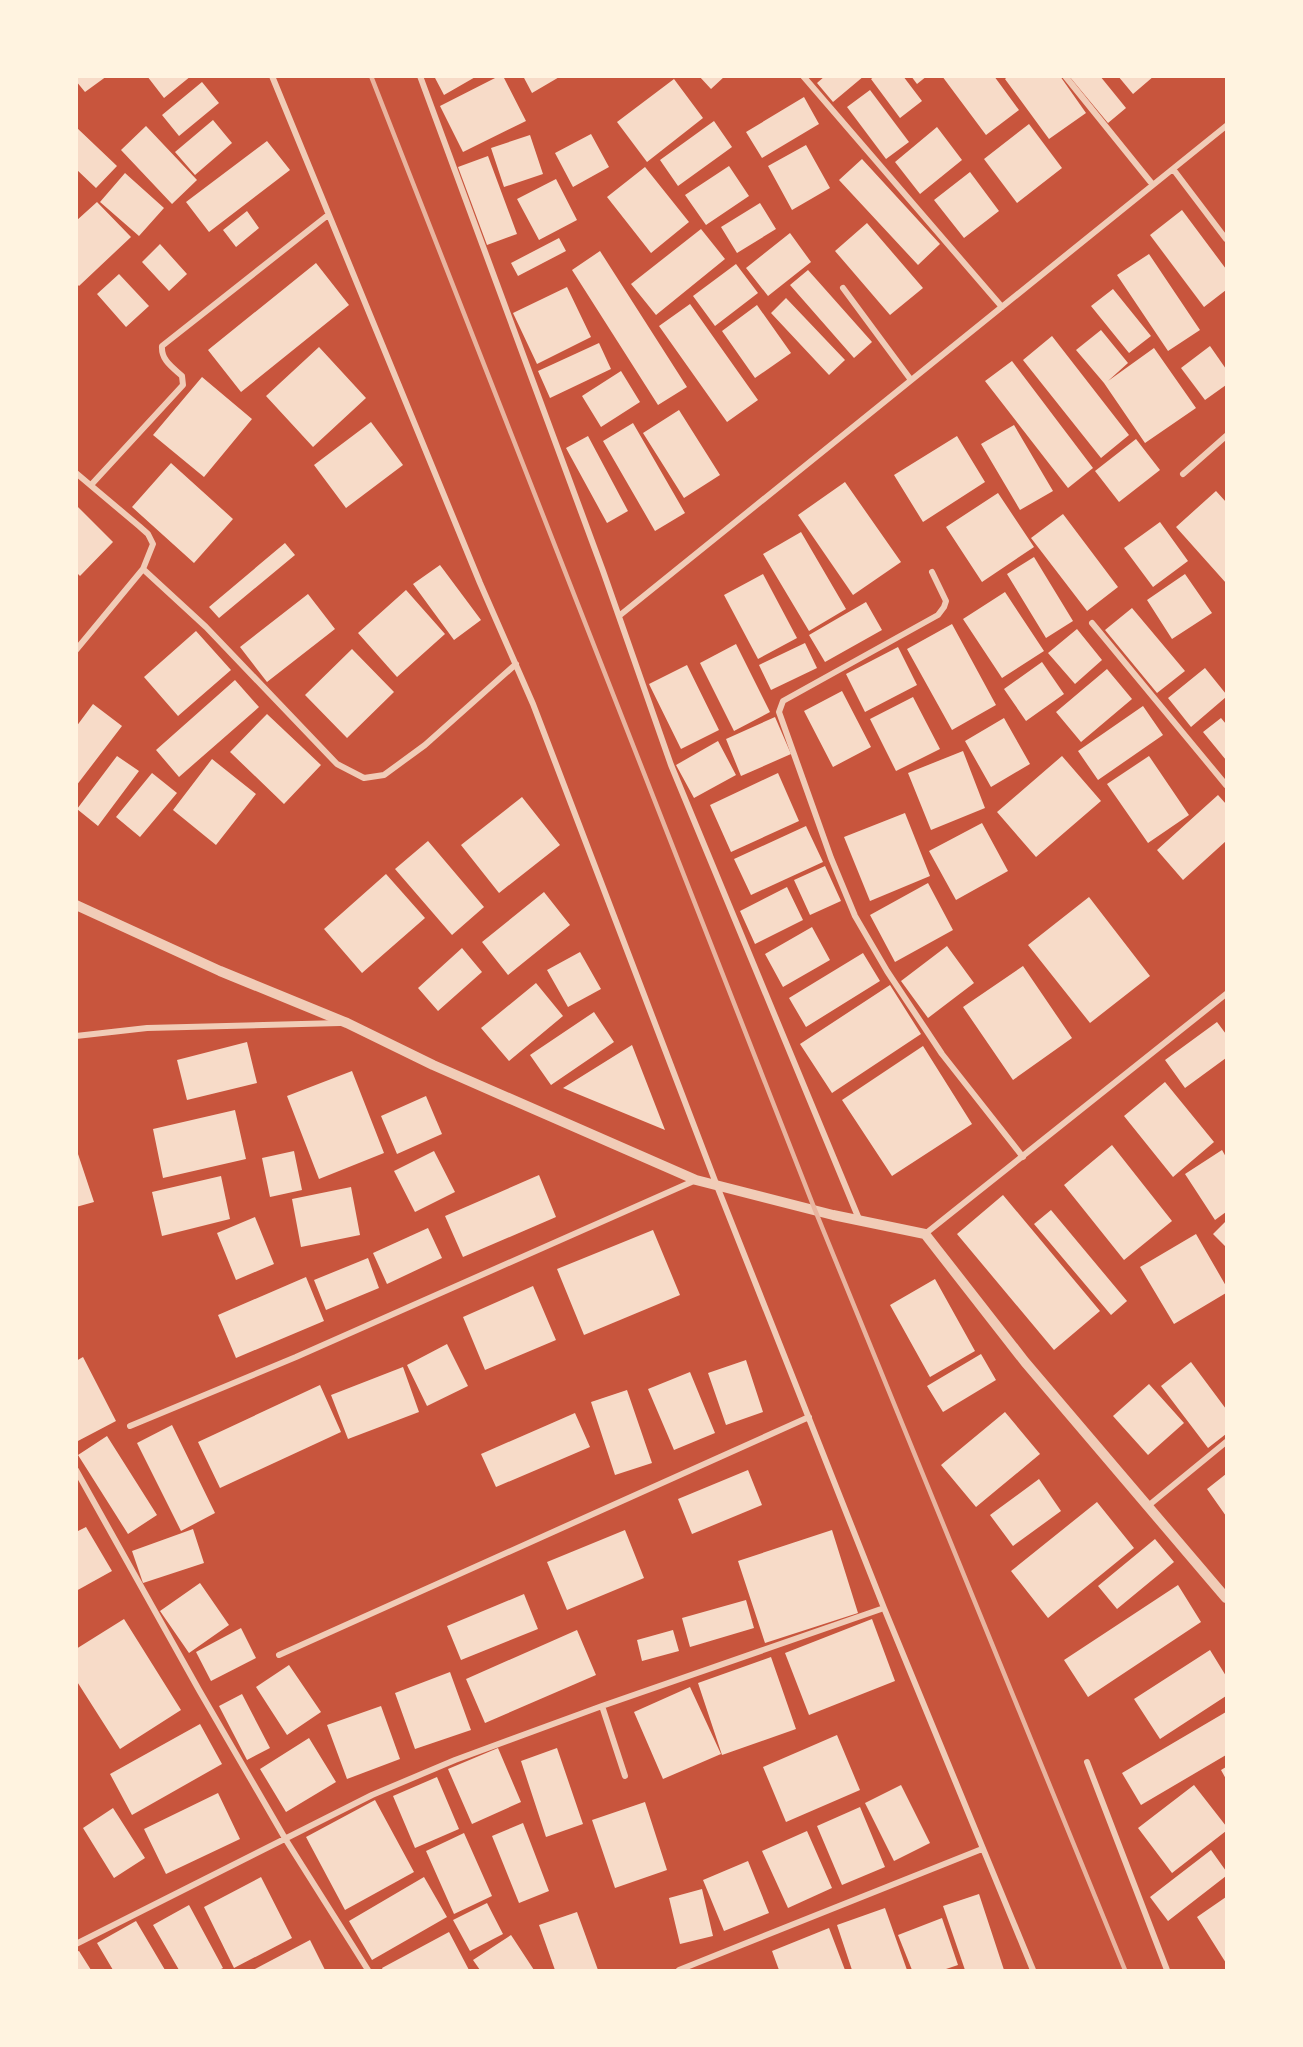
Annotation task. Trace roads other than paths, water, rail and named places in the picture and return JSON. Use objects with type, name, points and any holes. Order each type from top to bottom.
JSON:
[{"type":"street","points":[[272,76],[533,704],[717,1186],[884,1608],[1033,1971]]},
{"type":"street","points":[[420,76],[619,616],[671,765],[859,1219]]},
{"type":"street","points":[[803,76],[1002,307]]},
{"type":"street","points":[[1065,76],[1153,185]]},
{"type":"street","points":[[619,616],[1227,126]]},
{"type":"street","points":[[1173,169],[1227,239]]},
{"type":"street","points":[[91,485],[183,385],[182,376],[165,360],[162,346],[328,215]]},
{"type":"street","points":[[843,288],[911,380]]},
{"type":"street","points":[[1183,474],[1227,436]]},
{"type":"street","points":[[76,473],[148,534],[153,544],[143,569],[76,650]]},
{"type":"street","points":[[143,569],[206,627],[337,764],[364,778],[384,775],[417,751],[516,664]]},
{"type":"street","points":[[932,572],[946,601],[938,615],[783,701],[779,712],[831,858],[855,916],[887,971],[942,1054],[1023,1157]]},
{"type":"street","points":[[1092,622],[1227,785]]},
{"type":"street","points":[[76,905],[220,971],[347,1023],[433,1065],[696,1180],[833,1215],[925,1234],[1025,1362],[1227,1598]]},
{"type":"street","points":[[925,1234],[1224,996],[1227,1005]]},
{"type":"street","points":[[76,1036],[147,1028],[347,1023]]},
{"type":"street","points":[[130,1426],[296,1357],[696,1180]]},
{"type":"street","points":[[279,1655],[809,1417]]},
{"type":"street","points":[[1148,1506],[1227,1442]]},
{"type":"street","points":[[76,1470],[286,1840],[368,1971]]},
{"type":"street","points":[[76,1944],[372,1795],[434,1769],[602,1706],[884,1608]]},
{"type":"street","points":[[602,1706],[626,1776]]},
{"type":"street","points":[[1087,1762],[1167,1971]]},
{"type":"street","points":[[679,1971],[982,1849]]},
{"type":"railway","points":[[371,76],[815,1210],[1125,1970]]}]
